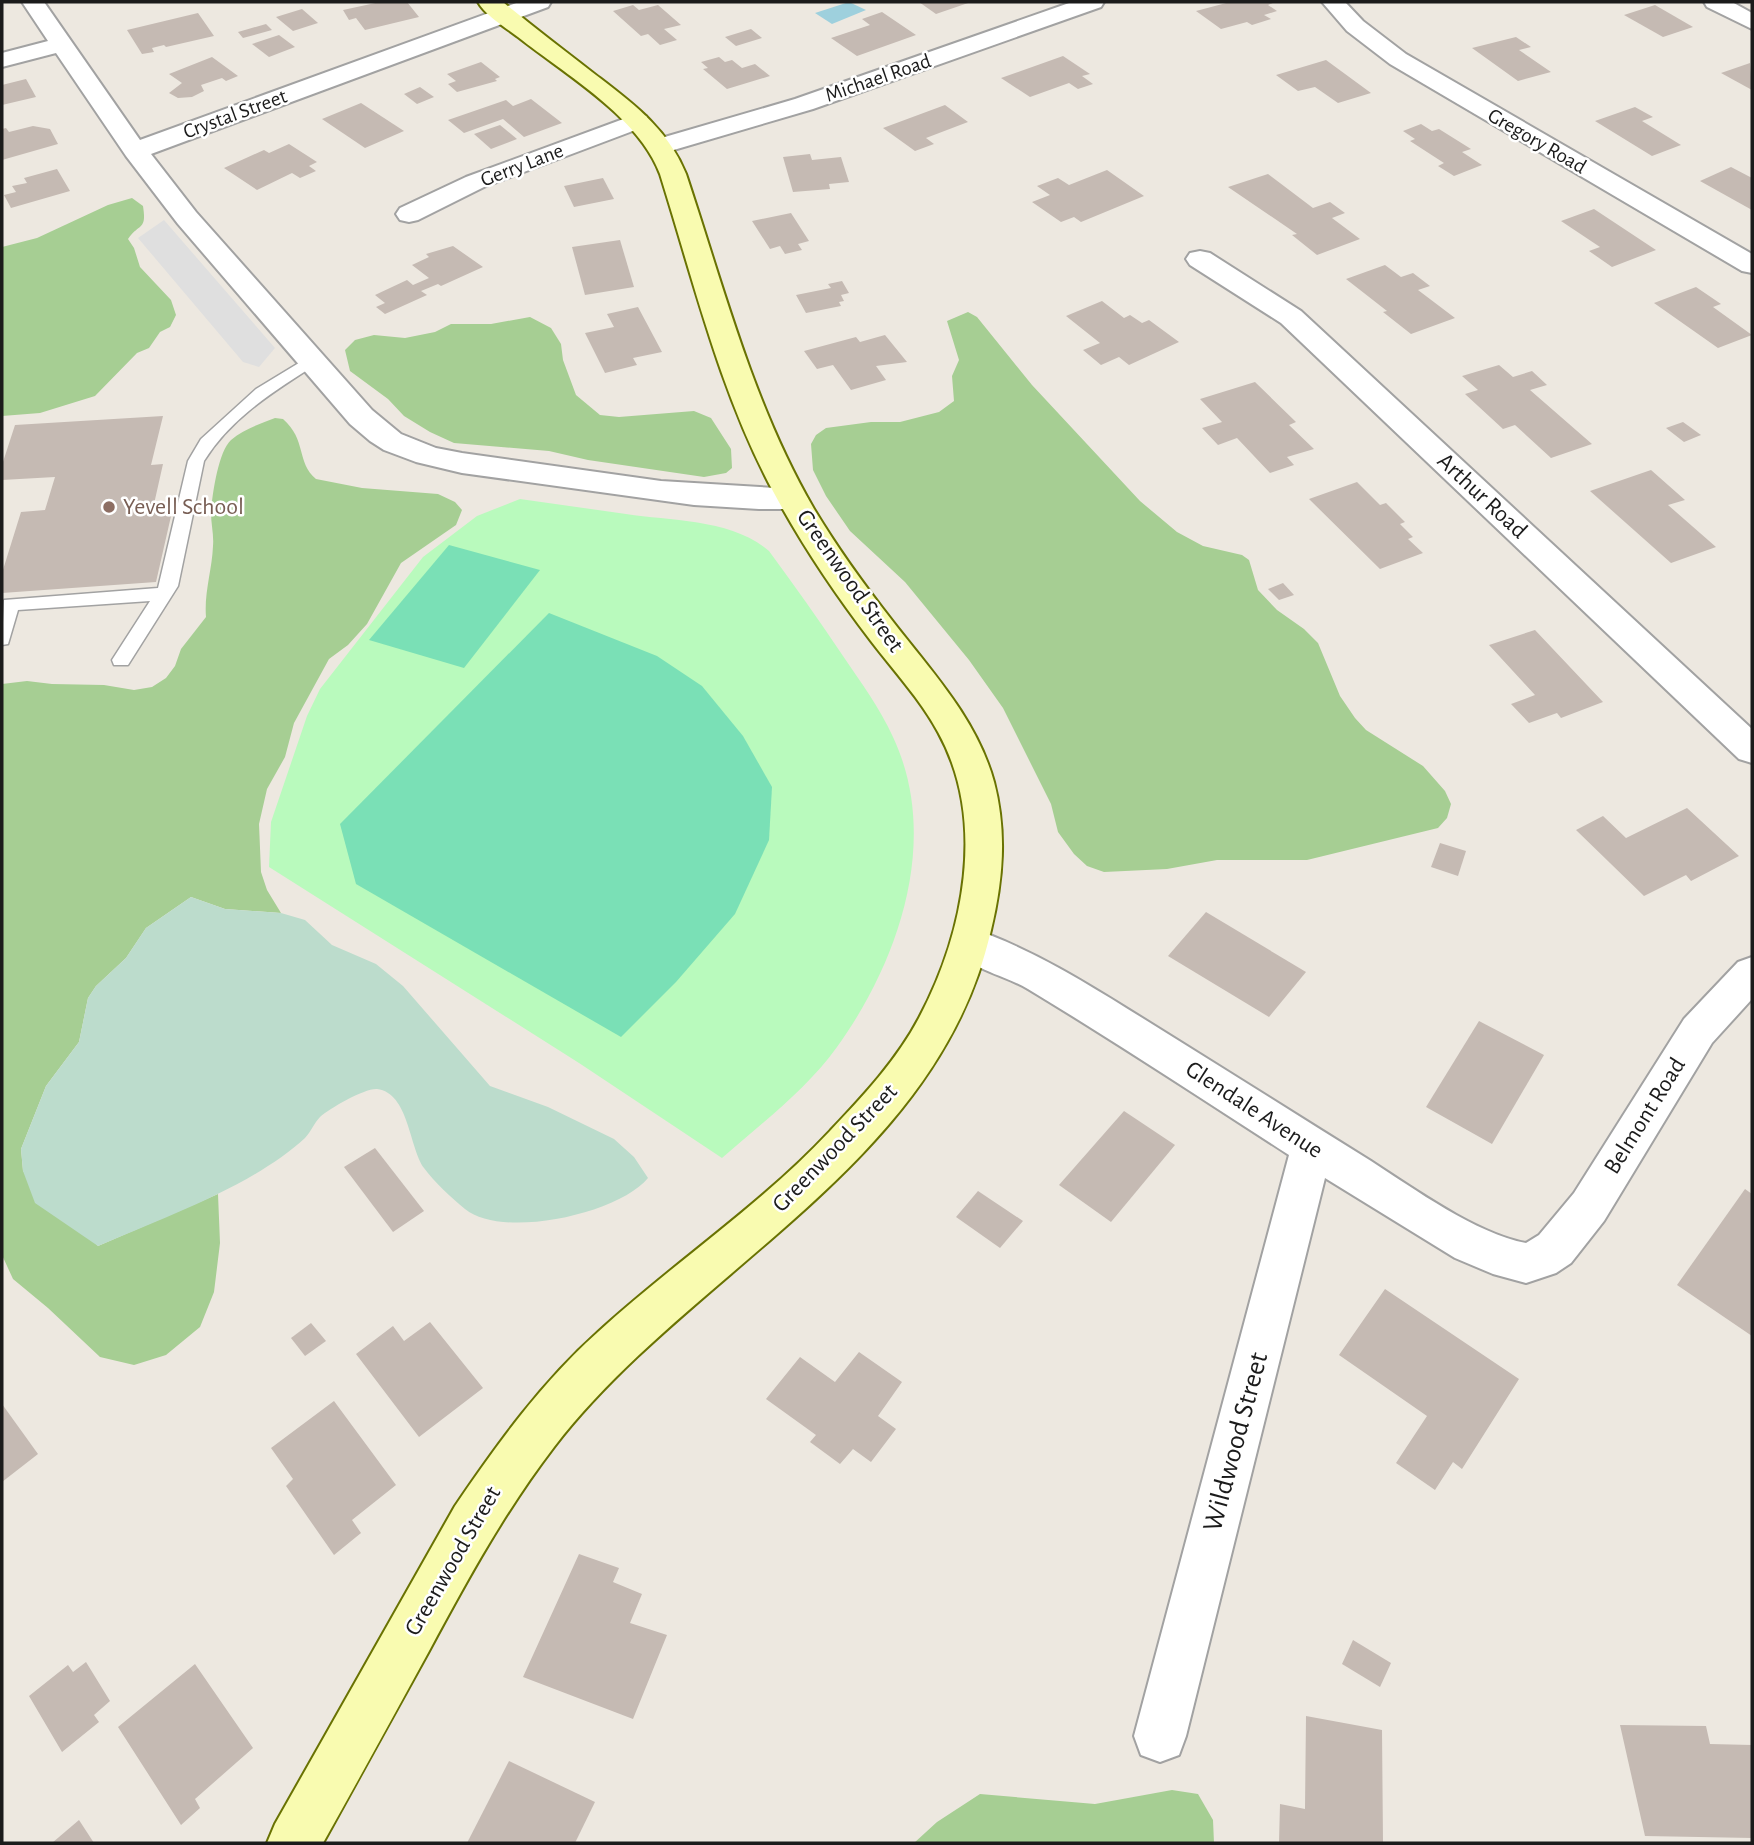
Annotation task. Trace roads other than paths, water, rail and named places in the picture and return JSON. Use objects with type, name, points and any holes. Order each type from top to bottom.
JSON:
[{"type":"street","points":[[33,2],[135,151],[187,218],[377,433],[394,443],[420,452],[471,464],[667,493],[743,500],[792,499]]},
{"type":"street","name":"Crystal Street","points":[[135,151],[496,8],[540,2]]},
{"type":"street","name":"Michael Road","points":[[649,133],[804,104],[1093,2]]},
{"type":"street","name":"Gregory Road","points":[[1333,2],[1354,26],[1398,59],[1752,265]]},
{"type":"street","points":[[1715,2],[1752,22]]},
{"type":"street","name":"Greenwood Street","points":[[294,1843],[472,1523],[556,1406],[611,1349],[779,1209],[865,1123],[896,1086],[947,1005],[971,944],[985,860],[982,808],[967,755],[933,697],[866,610],[792,499],[762,442],[649,133],[618,103],[496,8]]},
{"type":"street","points":[[2,60],[61,45]]},
{"type":"street","name":"Gerry Lane","points":[[409,214],[475,182],[649,133]]},
{"type":"street","name":"Arthur Road","points":[[1200,259],[1291,317],[1752,750]]},
{"type":"street","name":"Glendale Avenue","points":[[971,944],[1037,975],[1108,1017],[1471,1244],[1518,1262],[1540,1259]]},
{"type":"street","name":"Belmont Road","points":[[1540,1259],[1555,1249],[1589,1208],[1698,1031],[1752,973]]},
{"type":"street","name":"Wildwood Street","points":[[1160,1736],[1312,1147]]},
{"type":"lane","points":[[121,660],[169,586],[195,461],[207,443],[262,392],[312,360]]},
{"type":"lane","points":[[2,639],[10,604],[164,594]]},
{"type":"water","points":[[849,2],[866,10],[832,24],[815,13]]},
{"type":"place","name":"Yevell School","points":[[109,507]]}]
